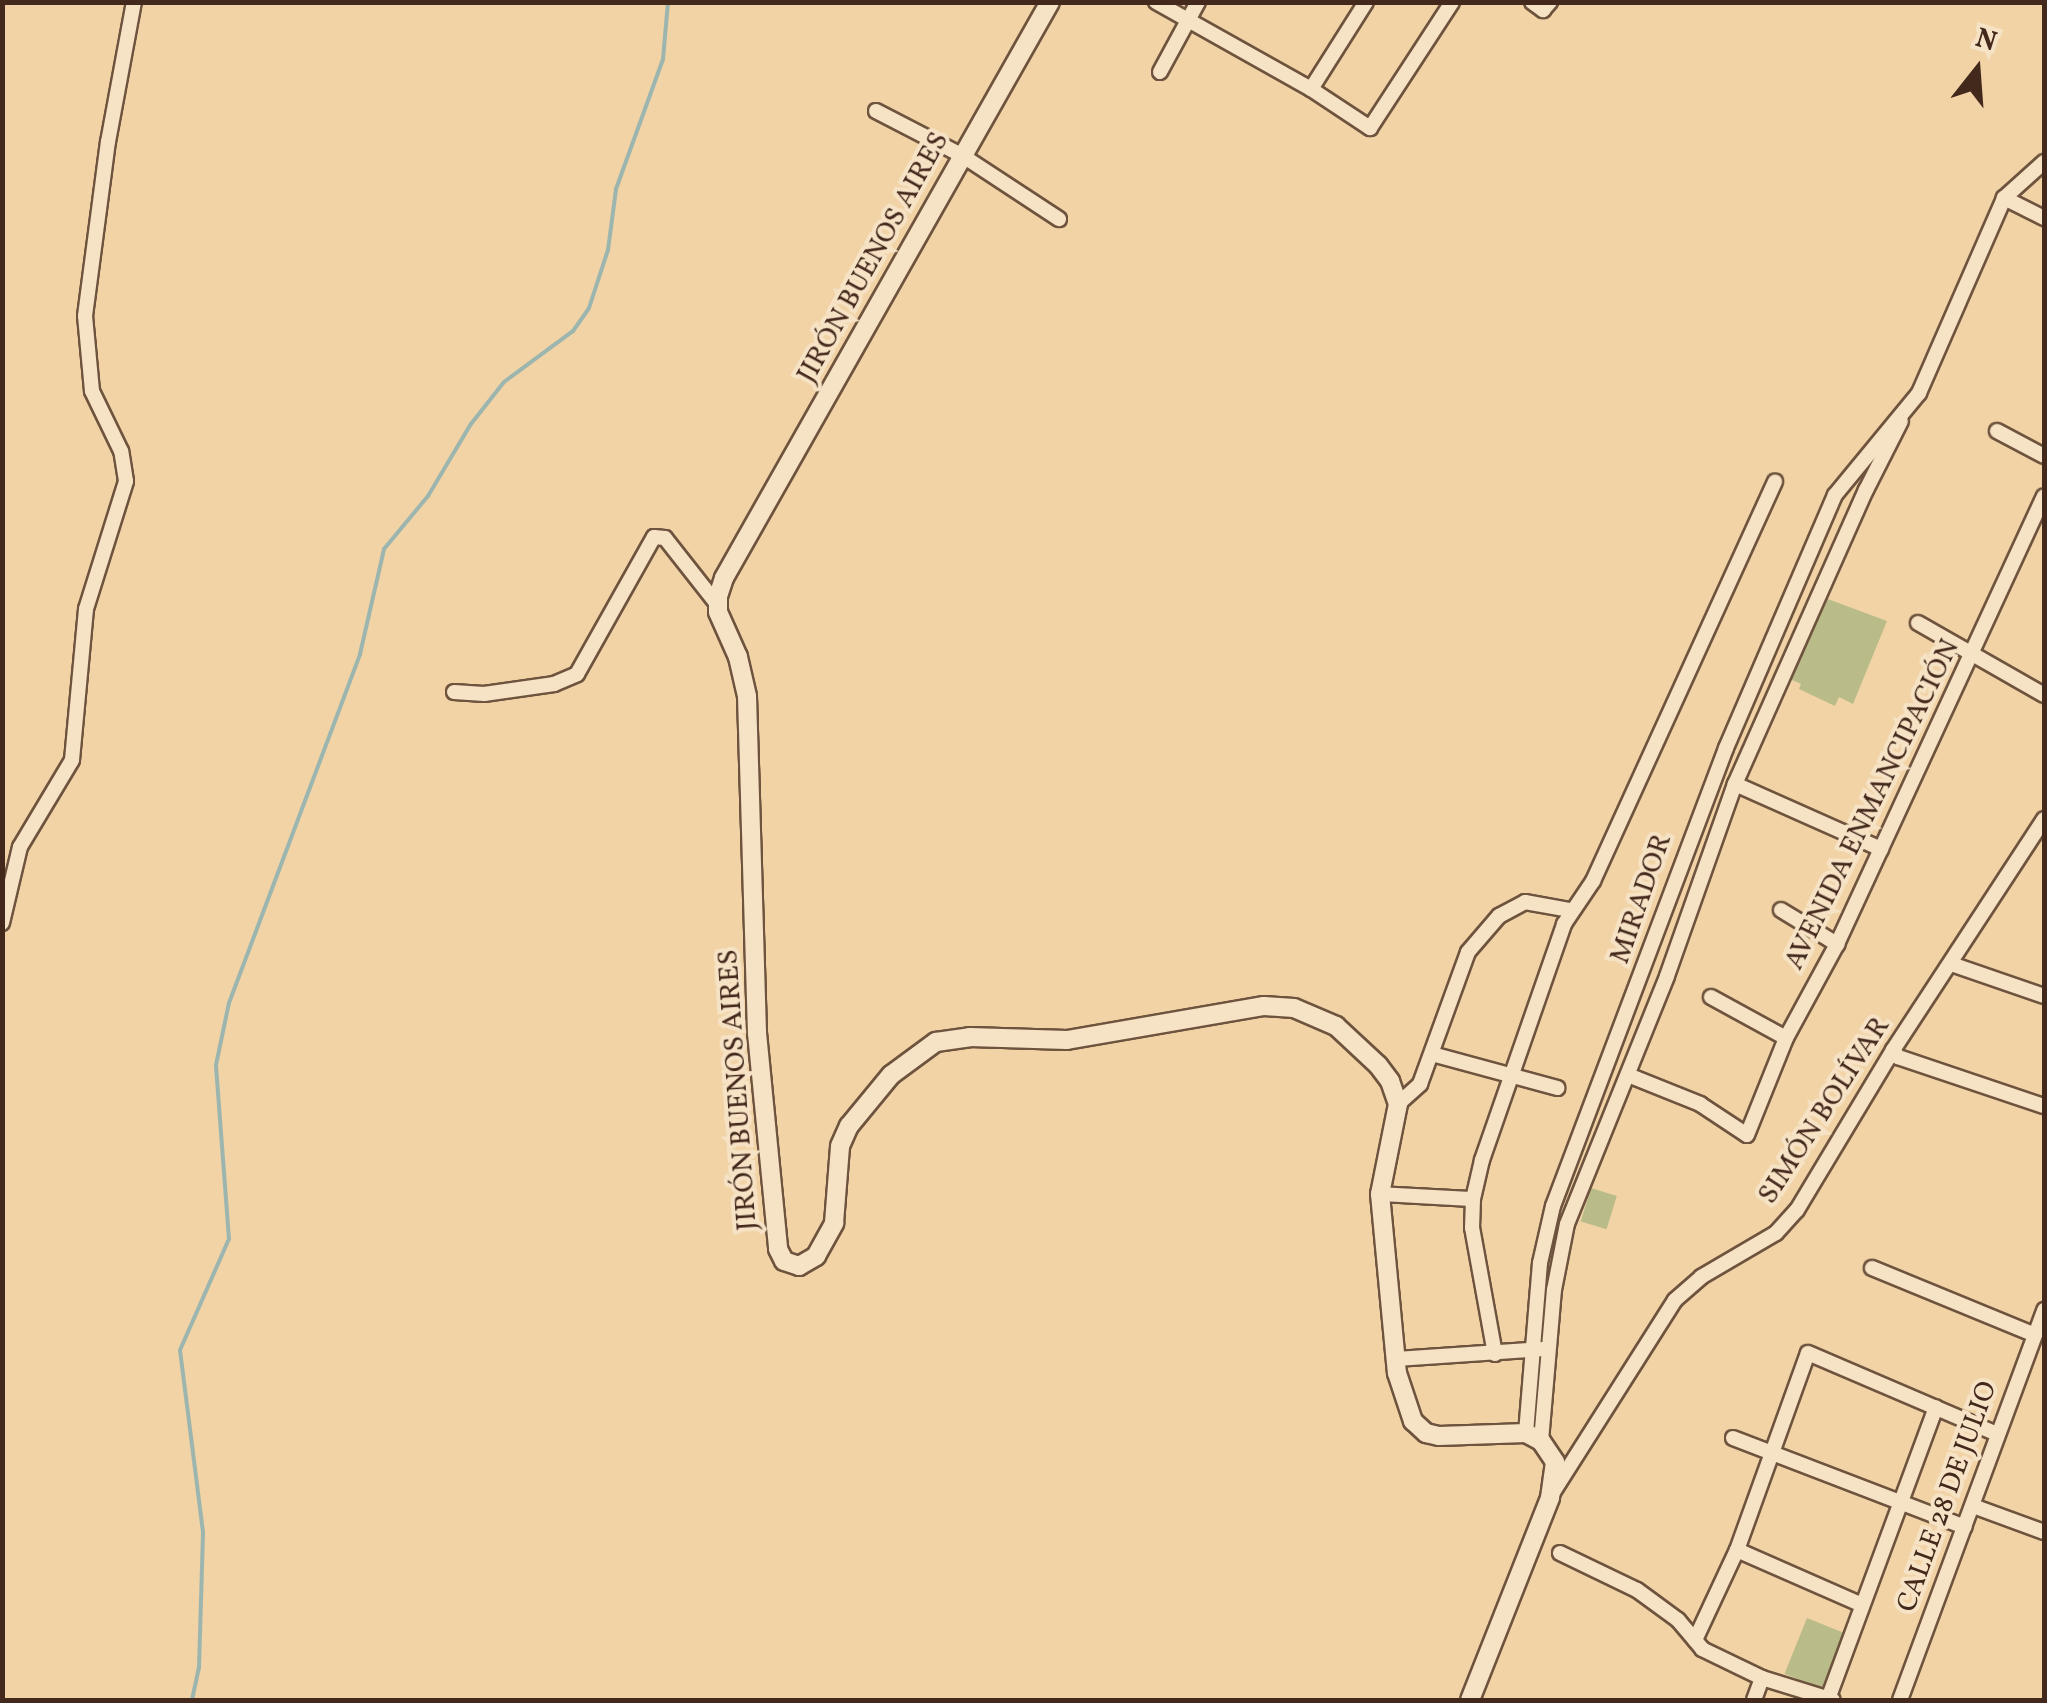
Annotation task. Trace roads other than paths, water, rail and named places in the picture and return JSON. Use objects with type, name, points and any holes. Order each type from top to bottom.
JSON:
[{"type":"street","points":[[2,923],[20,847],[72,760],[86,609],[126,480],[120,451],[92,391],[85,316],[108,142],[134,2]]},
{"type":"street","name":"JIRÓN BUENOS AIRES","points":[[1050,2],[724,578],[716,604],[738,656],[747,696],[758,1045],[778,1249],[784,1261],[799,1266],[808,1263],[828,1237],[838,1206],[840,1146],[849,1126],[905,1062],[944,1039],[1067,1040],[1249,1008],[1284,1006],[1321,1018],[1346,1035],[1390,1081],[1398,1104]]},
{"type":"street","points":[[1156,2],[1187,23],[1311,89],[1370,128],[1452,2]]},
{"type":"street","points":[[1160,72],[1198,2]]},
{"type":"street","points":[[1311,89],[1366,2]]},
{"type":"street","points":[[1532,2],[1543,10],[1550,2]]},
{"type":"street","points":[[876,110],[963,156],[1059,219]]},
{"type":"street","name":"MIRADOR","points":[[1534,1437],[1542,1349],[1563,1238],[1628,1075],[1735,784],[1903,417],[1931,368],[2004,198],[2044,162]]},
{"type":"street","points":[[2004,198],[2044,218]]},
{"type":"street","name":"MIRADOR","points":[[1542,1349],[1540,1263],[1553,1206],[1687,845],[1836,494],[1903,417]]},
{"type":"street","points":[[1997,432],[2044,456]]},
{"type":"street","points":[[1494,1354],[1478,1279],[1472,1199],[1510,1074],[1570,910],[1594,881],[1775,482]]},
{"type":"street","name":"AVENIDA ENMANCIPACIÓN","points":[[1628,1075],[1700,1104],[1747,1134],[1786,1038],[1837,944],[2044,497]]},
{"type":"street","points":[[454,692],[484,694],[554,684],[577,674],[654,536],[664,538],[716,604]]},
{"type":"street","points":[[1918,623],[2044,695]]},
{"type":"street","points":[[1735,784],[1881,849]]},
{"type":"street","name":"SIMÓN BOLÍVAR","points":[[1550,1498],[1675,1300],[1701,1277],[1776,1232],[1796,1210],[1893,1050],[2044,819]]},
{"type":"street","points":[[1470,1700],[1550,1498],[1556,1468],[1534,1437],[1426,1432],[1406,1405],[1396,1359],[1380,1194],[1398,1104],[1420,1084],[1468,952],[1499,916],[1525,902],[1570,910]]},
{"type":"street","points":[[1781,910],[1837,944]]},
{"type":"street","points":[[1951,964],[2044,994]]},
{"type":"street","points":[[1712,997],[1786,1038]]},
{"type":"street","points":[[1893,1050],[1898,1057],[2044,1106]]},
{"type":"street","points":[[1432,1054],[1558,1088]]},
{"type":"street","points":[[1380,1194],[1472,1199]]},
{"type":"street","points":[[1872,1268],[2035,1334]]},
{"type":"street","name":"CALLE 28 DE JULIO","points":[[1900,1700],[2044,1310]]},
{"type":"street","points":[[1396,1359],[1542,1349]]},
{"type":"street","points":[[1694,1640],[1736,1550],[1808,1353],[1997,1434]]},
{"type":"street","points":[[1560,1553],[1638,1590],[1678,1620],[1702,1650],[1762,1678],[1830,1700],[1860,1604],[1936,1407]]},
{"type":"street","points":[[1732,1438],[1965,1528]]},
{"type":"street","points":[[1972,1506],[2044,1532]]},
{"type":"street","points":[[1736,1550],[1860,1604]]},
{"type":"street","points":[[1754,1700],[1762,1678]]},
{"type":"waterway","points":[[192,1700],[199,1668],[203,1532],[180,1350],[229,1239],[216,1065],[229,1003],[360,654],[384,549],[428,496],[471,424],[504,382],[573,331],[589,308],[608,250],[616,189],[663,59],[668,2]]}]
